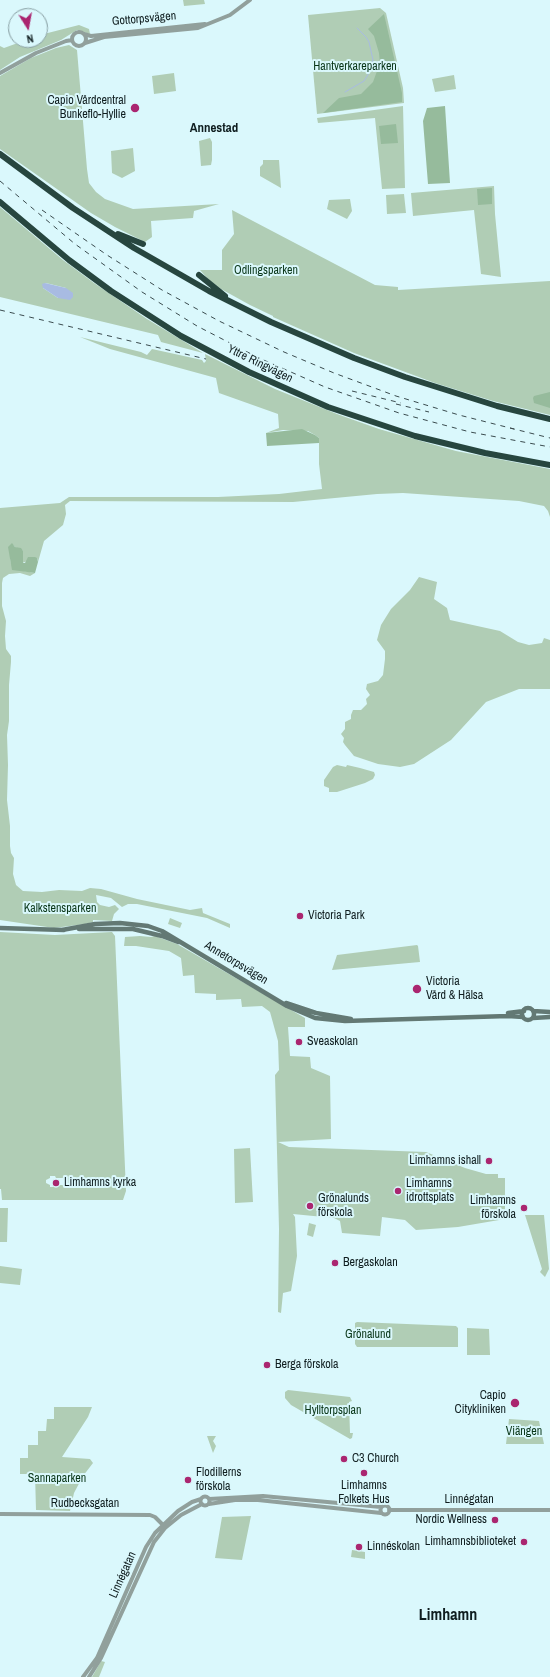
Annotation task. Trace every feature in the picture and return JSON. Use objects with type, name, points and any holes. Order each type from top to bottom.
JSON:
[{"type":"highway","points":[[0,154],[46,189],[99,226],[162,264],[239,306],[314,341],[405,377],[475,399],[550,419]]},
{"type":"highway","name":"Yttre Ringvägen","points":[[0,202],[69,260],[112,291],[181,336],[249,372],[328,407],[415,436],[485,453],[550,465]]},
{"type":"highway","points":[[99,226],[143,244]]},
{"type":"highway","points":[[199,275],[239,306]]},
{"type":"main road","name":"Annetorpsvägen","points":[[0,928],[62,930],[95,924],[133,924],[162,931],[272,997],[316,1013],[359,1020],[508,1016],[523,1017],[528,1020],[533,1018],[550,1017]]},
{"type":"main road","name":"Annetorpsvägen","points":[[415,1019],[516,1012],[529,1008],[533,1011],[550,1012]]},
{"type":"main road","points":[[523,1017],[524,1010]]},
{"type":"main road","points":[[533,1011],[533,1018]]},
{"type":"street","name":"Gottorpsvägen","points":[[72,40],[74,44],[79,46],[104,37],[198,28],[230,15],[250,0]]},
{"type":"street","name":"Gottorpsvägen","points":[[72,40],[73,35],[77,33],[91,36],[104,33],[208,24]]},
{"type":"street","points":[[84,34],[86,38],[85,43]]},
{"type":"street","name":"Gottorpsvägen","points":[[0,73],[36,52],[72,40]]},
{"type":"street","points":[[263,1496],[381,1507],[386,1506],[389,1510],[385,1514],[258,1500],[235,1500],[205,1506],[202,1504],[201,1499],[204,1497],[209,1499],[263,1496]]},
{"type":"street","name":"Linnégatan","points":[[83,1677],[97,1658],[146,1546],[164,1526],[187,1505],[201,1499]]},
{"type":"street","points":[[209,1499],[209,1504]]},
{"type":"street","name":"Linnégatan","points":[[89,1677],[101,1658],[150,1549],[164,1526],[181,1514],[202,1504]]},
{"type":"street","points":[[381,1507],[381,1513]]},
{"type":"street","name":"Linnégatan","points":[[389,1510],[550,1510]]},
{"type":"street","name":"Rudbecksgatan","points":[[0,1514],[150,1515],[155,1517],[164,1526]]},
{"type":"green space","points":[[183,0],[204,0],[205,4],[184,6]]},
{"type":"green space","name":"Hantverkareparken","points":[[380,8],[386,13],[403,88],[404,103],[317,114],[308,15]]},
{"type":"green space","points":[[384,14],[402,93],[402,102],[323,113],[339,98],[361,94],[373,82],[380,63],[374,36],[368,29]]},
{"type":"green space","points":[[79,25],[89,29],[90,34],[77,30],[61,40],[48,45],[48,33]]},
{"type":"green space","points":[[69,45],[77,50],[87,169],[89,183],[96,192],[105,199],[133,209],[219,204],[194,211],[193,218],[151,221],[152,237],[145,242],[91,213],[0,149],[0,76],[31,58],[56,48]]},
{"type":"green space","points":[[0,46],[4,48],[8,47],[8,48],[42,48],[20,57],[0,70]]},
{"type":"green space","points":[[174,73],[176,91],[154,94],[152,76]]},
{"type":"green space","points":[[454,75],[456,89],[435,92],[432,79]]},
{"type":"green space","name":"Hantverkareparken","points":[[403,106],[405,188],[382,189],[375,118],[318,123],[317,118]]},
{"type":"green space","points":[[445,106],[450,183],[428,184],[423,121],[427,108]]},
{"type":"green space","points":[[396,124],[398,143],[381,144],[379,126]]},
{"type":"green space","points":[[210,138],[212,142],[211,165],[201,166],[199,141]]},
{"type":"green space","points":[[133,148],[135,171],[122,178],[112,173],[111,151]]},
{"type":"green space","points":[[263,160],[279,160],[281,188],[260,176],[260,167],[263,164]]},
{"type":"green space","points":[[494,186],[501,277],[481,274],[474,210],[413,216],[411,193]]},
{"type":"green space","points":[[492,188],[492,204],[478,205],[477,189]]},
{"type":"green space","points":[[404,194],[406,213],[387,214],[386,195]]},
{"type":"green space","points":[[350,199],[352,211],[347,219],[327,209],[329,200]]},
{"type":"green space","points":[[0,207],[63,260],[94,283],[147,319],[203,353],[161,342],[158,335],[0,297]],"holes":[[[45,283],[66,288],[58,298],[43,288]]]},
{"type":"green space","name":"Odlingsparken","points":[[232,210],[375,285],[398,287],[398,290],[550,281],[550,415],[493,401],[435,383],[354,353],[273,317],[221,289],[209,280],[200,270],[222,270],[222,250],[234,234]]},
{"type":"green space","name":"Kalkstensparken","points":[[80,337],[141,352],[147,355],[152,349],[202,360],[204,363],[206,361],[205,354],[275,389],[379,429],[456,451],[550,469],[550,517],[544,506],[519,501],[403,493],[293,502],[70,501],[65,505],[66,514],[63,525],[44,541],[38,562],[37,558],[22,563],[23,551],[13,545],[10,553],[11,564],[18,570],[35,573],[30,576],[20,573],[9,574],[3,578],[2,583],[2,606],[6,621],[6,649],[11,656],[9,721],[7,735],[7,800],[10,826],[10,846],[11,853],[14,858],[13,874],[16,885],[23,891],[42,892],[59,890],[82,891],[90,888],[101,889],[137,899],[190,910],[202,908],[203,913],[230,924],[230,928],[207,918],[137,904],[128,904],[122,907],[111,898],[96,895],[97,902],[100,905],[109,907],[115,905],[119,909],[114,914],[112,921],[93,920],[93,922],[85,924],[54,928],[0,920],[0,508],[60,503],[69,497],[218,497],[279,494],[322,489],[319,464],[319,438],[315,435],[308,431],[283,430],[266,433],[279,428],[278,414],[219,393],[216,378],[110,349]]},
{"type":"green space","points":[[550,392],[550,408],[534,403],[534,396]]},
{"type":"green space","points":[[302,429],[319,438],[319,443],[267,446],[266,433]]},
{"type":"green space","points":[[12,543],[15,547],[21,548],[23,551],[23,563],[25,563],[28,557],[37,558],[38,562],[35,573],[12,570],[8,547]]},
{"type":"green space","points":[[419,577],[437,582],[434,599],[447,608],[450,620],[500,631],[518,642],[529,645],[542,643],[544,638],[550,640],[550,689],[519,689],[486,702],[451,740],[414,764],[400,767],[378,764],[354,756],[343,742],[344,738],[341,734],[345,729],[345,722],[351,719],[353,710],[361,710],[367,704],[366,699],[370,695],[366,689],[367,684],[378,681],[383,675],[385,651],[377,640],[381,625],[391,609],[410,590]]},
{"type":"green space","points":[[337,765],[346,767],[347,765],[360,768],[374,772],[375,775],[373,779],[365,783],[337,792],[329,792],[329,788],[324,786],[324,780],[333,767]]},
{"type":"green space","points":[[170,918],[182,923],[180,928],[168,924]]},
{"type":"green space","points":[[0,932],[55,935],[112,932],[115,936],[126,1191],[123,1200],[2,1200],[0,1189]],"holes":[[[50,1176],[55,1176],[56,1178],[65,1178],[65,1185],[50,1187],[50,1185],[46,1183],[46,1180],[50,1178]]]},
{"type":"green space","points":[[155,936],[177,944],[305,1018],[305,1027],[288,1027],[290,1056],[310,1057],[311,1068],[330,1076],[331,1139],[278,1142],[289,1147],[426,1152],[465,1168],[486,1174],[498,1174],[498,1178],[505,1178],[505,1219],[458,1227],[416,1230],[405,1220],[382,1217],[380,1236],[342,1233],[340,1221],[334,1218],[293,1214],[295,1217],[297,1256],[291,1291],[283,1293],[281,1313],[278,1312],[279,1229],[275,1075],[279,1070],[278,1041],[270,1012],[262,1006],[242,1007],[241,999],[216,1000],[216,994],[195,993],[194,975],[183,976],[181,958],[169,951],[136,946],[124,946],[125,937]]},
{"type":"green space","points":[[417,945],[420,962],[332,970],[337,955]]},
{"type":"green space","points":[[250,1148],[253,1202],[235,1203],[234,1149]]},
{"type":"green space","points":[[0,1208],[8,1208],[7,1242],[0,1242]]},
{"type":"green space","points":[[525,1215],[544,1215],[549,1269],[545,1277],[540,1272],[542,1269]]},
{"type":"green space","points":[[309,1223],[316,1225],[313,1237],[307,1235]]},
{"type":"green space","points":[[0,1266],[22,1269],[20,1285],[0,1283]]},
{"type":"green space","name":"Grönalund","points":[[355,1323],[456,1326],[458,1328],[458,1347],[357,1347],[355,1344]]},
{"type":"green space","points":[[467,1328],[489,1329],[490,1355],[467,1355]]},
{"type":"green space","name":"Hylltorpsplan","points":[[288,1390],[350,1397],[352,1401],[349,1402],[350,1433],[353,1433],[352,1438],[350,1439],[291,1405],[285,1398],[285,1392]]},
{"type":"green space","name":"Sannaparken","points":[[54,1407],[92,1407],[88,1417],[62,1457],[90,1459],[93,1463],[83,1476],[74,1493],[70,1511],[36,1510],[35,1474],[20,1474],[20,1458],[28,1458],[28,1445],[38,1445],[38,1431],[46,1431],[47,1419],[54,1419]]},
{"type":"green space","name":"Viängen","points":[[509,1419],[539,1421],[544,1444],[506,1444]]},
{"type":"green space","points":[[207,1436],[216,1436],[213,1441],[216,1446],[213,1453]]},
{"type":"green space","points":[[251,1516],[242,1560],[215,1558],[222,1517]]},
{"type":"green space","points":[[352,1550],[365,1552],[365,1559],[351,1557]]},
{"type":"green space","points":[[101,1661],[105,1662],[99,1677],[92,1677]]},
{"type":"water","points":[[45,283],[66,288],[73,293],[73,297],[70,300],[58,298],[43,288],[42,284]]},
{"type":"waterway","points":[[345,92],[364,81],[369,73],[373,60],[369,42],[357,28]]},
{"type":"railway","points":[[0,181],[75,244],[142,292],[197,326],[259,358],[325,387],[399,413],[470,432],[550,447]]},
{"type":"railway","points":[[42,210],[107,255],[162,290],[219,321],[284,352],[334,373],[396,396],[459,415],[514,429]]},
{"type":"railway","points":[[0,310],[206,359]]},
{"type":"railway","points":[[352,391],[401,403]]},
{"type":"railway","points":[[396,404],[429,412]]},
{"type":"railway","points":[[510,428],[550,438]]},
{"type":"place","name":"Capio Vårdcentral Bunkeflo-Hyllie","points":[[135,108]]},
{"type":"place","name":"Victoria Park","points":[[300,916]]},
{"type":"place","name":"Victoria Vård & Hälsa","points":[[417,989]]},
{"type":"place","name":"Sveaskolan","points":[[299,1042]]},
{"type":"place","name":"Limhamns ishall","points":[[489,1161]]},
{"type":"place","name":"Limhamns kyrka","points":[[56,1183]]},
{"type":"place","name":"Limhamns idrottsplats","points":[[398,1191]]},
{"type":"place","name":"Grönalunds förskola","points":[[310,1206]]},
{"type":"place","name":"Limhamns förskola","points":[[524,1208]]},
{"type":"place","name":"Bergaskolan","points":[[335,1263]]},
{"type":"place","name":"Berga förskola","points":[[267,1365]]},
{"type":"place","name":"Capio Citykliniken","points":[[515,1403]]},
{"type":"place","name":"C3 Church","points":[[344,1459]]},
{"type":"place","name":"Limhamns Folkets Hus","points":[[364,1473]]},
{"type":"place","name":"Flodillerns förskola","points":[[188,1480]]},
{"type":"place","name":"Nordic Wellness","points":[[495,1520]]},
{"type":"place","name":"Limhamnsbiblioteket","points":[[524,1542]]},
{"type":"place","name":"Linnéskolan","points":[[359,1547]]},
{"type":"district","name":"Annestad","points":[[214,129]]},
{"type":"district","name":"Limhamn","points":[[448,1616]]}]
